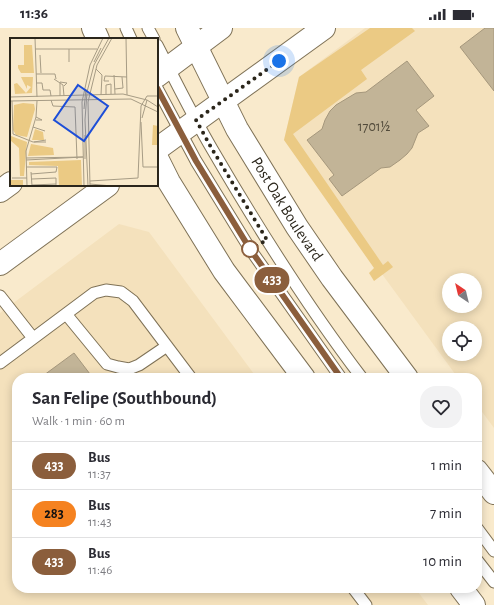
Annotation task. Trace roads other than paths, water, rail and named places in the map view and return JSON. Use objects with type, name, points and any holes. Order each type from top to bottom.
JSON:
[{"type":"main road","points":[[93,28],[98,38]]},
{"type":"main road","points":[[163,71],[191,37],[221,28]]},
{"type":"main road","points":[[158,148],[324,28]]},
{"type":"main road","name":"Post Oak Boulevard","points":[[191,37],[237,129],[297,227],[332,278],[403,373]]},
{"type":"main road","points":[[158,160],[169,182],[224,271],[300,373]]},
{"type":"main road","points":[[0,191],[10,184]]},
{"type":"main road","points":[[0,264],[107,186]]},
{"type":"main road","points":[[482,477],[494,493]]},
{"type":"main road","points":[[466,593],[474,605]]},
{"type":"lane","points":[[126,28],[131,38]]},
{"type":"lane","points":[[148,28],[153,38]]},
{"type":"lane","points":[[158,49],[163,71],[188,126],[196,161],[250,249],[337,373]]},
{"type":"lane","points":[[158,89],[188,126],[212,149],[267,240],[315,313],[358,373]]},
{"type":"lane","points":[[0,363],[94,293],[106,290],[121,292],[133,301],[187,373]]},
{"type":"lane","points":[[0,296],[33,338]]},
{"type":"lane","points":[[66,314],[107,364],[129,369],[138,365],[167,346]]},
{"type":"lane","points":[[482,535],[494,551]]},
{"type":"lane","points":[[482,566],[494,582]]},
{"type":"lane","points":[[357,593],[366,605]]}]
